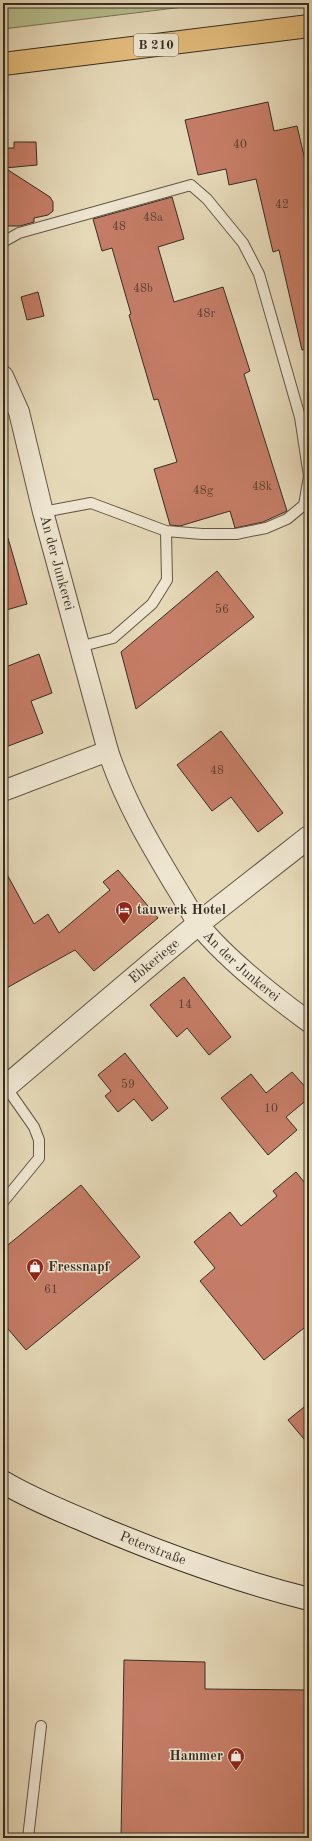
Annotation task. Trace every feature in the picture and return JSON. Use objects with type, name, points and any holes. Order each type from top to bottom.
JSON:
[{"type":"main road","name":"B 210","points":[[3,64],[309,26]]},
{"type":"street","name":"An der Junkerei","points":[[3,376],[19,412],[43,512],[108,751],[118,781],[132,811],[198,924],[211,940],[282,1003],[309,1022]]},
{"type":"street","points":[[3,791],[108,751]]},
{"type":"street","name":"Ebkeriege","points":[[4,1088],[198,924],[309,837]]},
{"type":"street","name":"Peterstraße","points":[[3,1482],[73,1516],[202,1568],[260,1587],[309,1599]]},
{"type":"lane","points":[[3,242],[19,233],[191,185],[207,199],[244,243],[259,274],[300,418],[309,476],[304,505],[287,519],[266,528],[236,534],[202,534],[166,530],[91,503],[43,512]]},
{"type":"lane","points":[[79,647],[113,638],[152,604],[167,580],[166,530]]},
{"type":"lane","points":[[3,1202],[40,1158],[40,1140],[34,1127],[4,1088]]},
{"type":"lane","points":[[28,1838],[40,1726]]},
{"type":"green space","points":[[3,3],[216,3],[3,29]]},
{"type":"building","points":[[268,102],[274,131],[297,126],[309,177],[309,349],[302,350],[279,250],[273,252],[256,179],[229,185],[226,169],[198,175],[185,120]]},
{"type":"building","points":[[14,142],[36,142],[37,165],[5,168],[50,197],[53,202],[53,211],[48,215],[34,218],[34,222],[20,226],[3,226],[3,148],[14,148]]},
{"type":"building","points":[[172,197],[184,239],[158,247],[174,302],[223,287],[250,371],[244,374],[287,511],[263,522],[235,528],[230,511],[180,526],[170,525],[154,469],[177,462],[158,399],[154,400],[129,315],[131,314],[112,248],[102,251],[93,219]]},
{"type":"building","points":[[38,292],[44,316],[27,320],[21,297]]},
{"type":"building","points":[[8,538],[27,604],[3,611],[3,539]]},
{"type":"building","points":[[217,571],[254,617],[136,709],[121,652]]},
{"type":"building","points":[[39,654],[52,693],[31,701],[43,733],[3,748],[3,668]]},
{"type":"building","points":[[221,731],[283,813],[258,832],[231,797],[212,811],[177,765]]},
{"type":"building","points":[[3,867],[34,924],[48,914],[59,933],[110,890],[103,882],[118,870],[158,918],[94,971],[75,950],[3,990]]},
{"type":"building","points":[[184,977],[231,1037],[209,1055],[187,1028],[177,1037],[150,1005]]},
{"type":"building","points":[[125,1053],[168,1108],[152,1121],[134,1099],[118,1112],[105,1096],[111,1091],[98,1075]]},
{"type":"building","points":[[292,1072],[309,1091],[309,1098],[286,1117],[297,1130],[268,1155],[221,1098],[251,1074],[266,1093]]},
{"type":"building","points":[[296,1172],[309,1188],[309,1324],[264,1360],[200,1281],[215,1268],[194,1242],[230,1212],[241,1226],[277,1196],[273,1191]]},
{"type":"building","points":[[81,1185],[140,1257],[26,1350],[3,1323],[3,1249]]},
{"type":"building","points":[[309,1403],[309,1445],[288,1420]]},
{"type":"building","points":[[124,1660],[205,1662],[205,1689],[309,1690],[309,1838],[199,1834],[199,1838],[121,1838]]},
{"type":"place","name":"tauwerk Hotel","points":[[124,925]]},
{"type":"place","name":"Fressnapf","points":[[35,1282]]},
{"type":"place","name":"Hammer","points":[[236,1771]]}]
